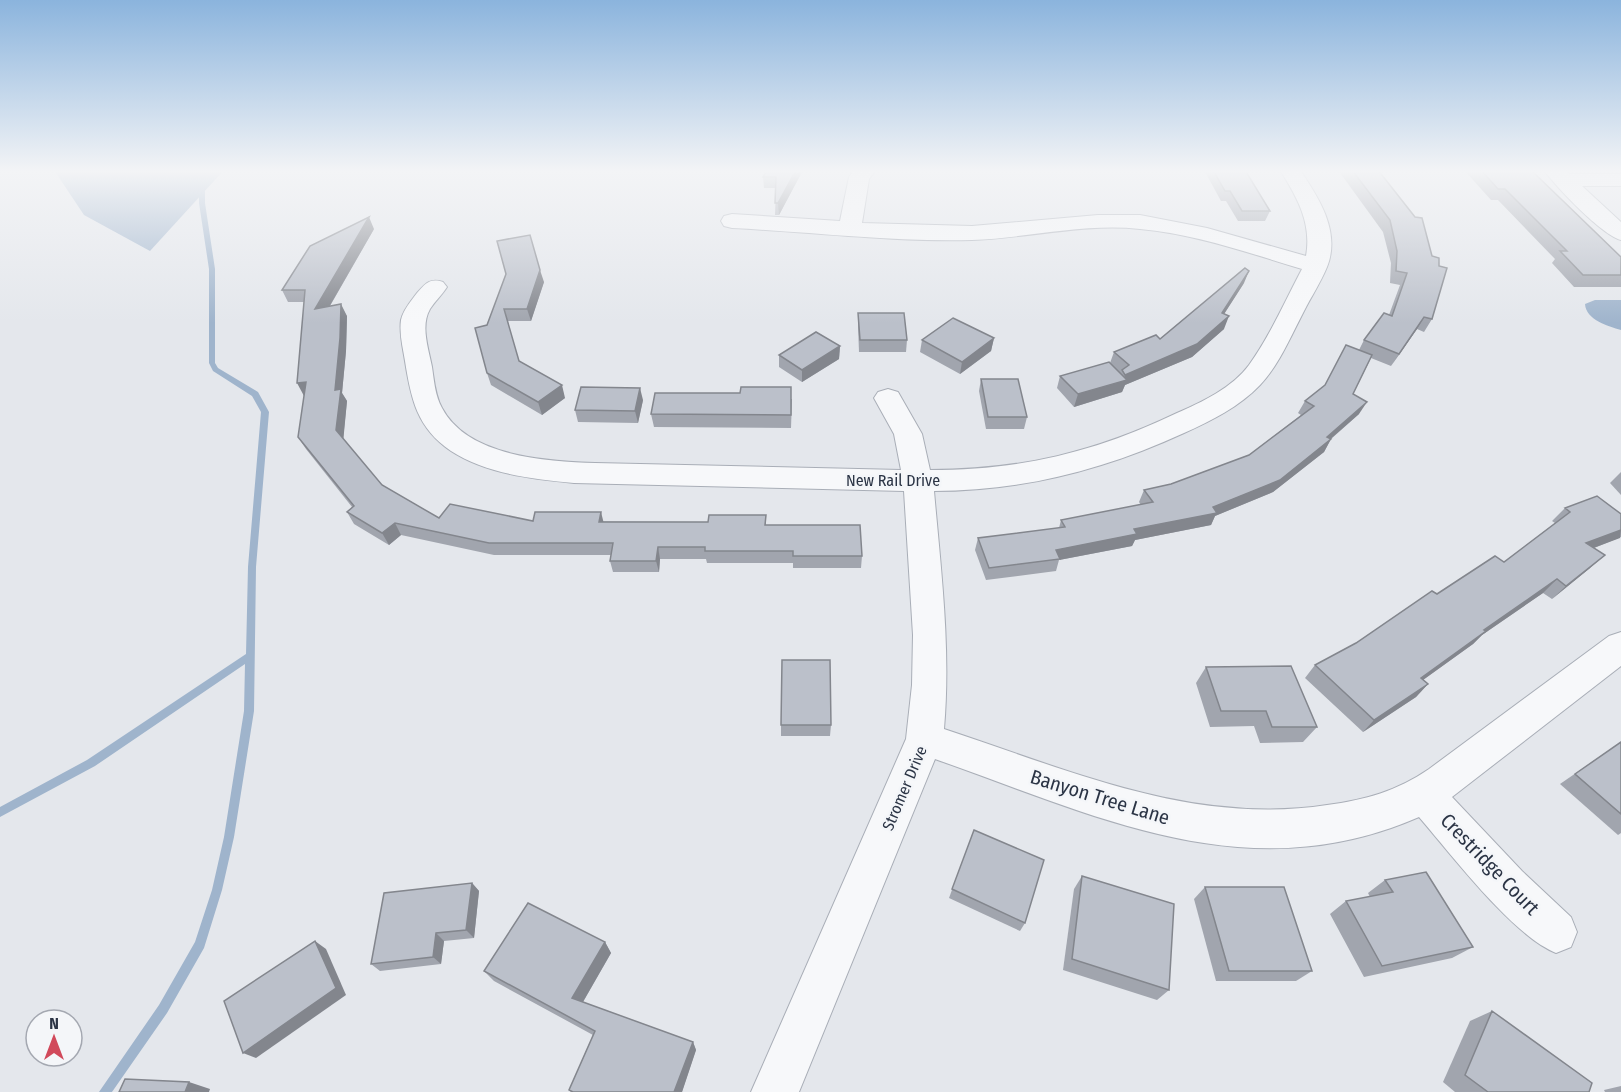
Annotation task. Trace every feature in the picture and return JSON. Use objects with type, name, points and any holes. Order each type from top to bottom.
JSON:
[{"type":"street","points":[[748,221],[934,233],[975,233],[1105,222],[1141,223],[1209,235],[1316,266]]},
{"type":"street","points":[[850,227],[851,221]]},
{"type":"street","name":"New Rail Drive","points":[[435,287],[414,315],[415,342],[424,397],[430,412],[455,439],[502,462],[546,472],[595,474],[918,481],[1012,476],[1059,468],[1104,455],[1197,416],[1240,389],[1259,370],[1316,266],[1320,247],[1320,230],[1317,221]]},
{"type":"street","points":[[1606,221],[1621,233]]},
{"type":"street","name":"Stromer Drive","points":[[775,1092],[925,739],[930,685],[930,635],[918,481],[908,434],[888,398]]},
{"type":"street","name":"Banyon Tree Lane","points":[[925,739],[1114,806],[1167,820],[1215,828],[1270,831],[1323,828],[1373,816],[1424,794],[1621,646]]},
{"type":"street","name":"Crestridge Court","points":[[1424,794],[1507,886],[1556,932]]},
{"type":"water","points":[[95,221],[177,221],[150,251]]},
{"type":"water","points":[[1595,300],[1621,300],[1621,330],[1598,322],[1589,314],[1585,304]]},
{"type":"building","points":[[361,221],[367,221],[315,309],[341,304],[335,390],[341,389],[336,430],[382,485],[439,518],[450,504],[533,521],[535,512],[601,512],[599,522],[708,522],[709,515],[766,515],[765,525],[860,525],[862,556],[793,556],[793,551],[705,551],[705,547],[658,547],[656,561],[610,561],[613,543],[489,543],[395,523],[382,533],[347,512],[354,506],[298,437],[306,382],[297,383],[305,290],[282,290],[310,246]]},
{"type":"building","points":[[1390,221],[1423,221],[1432,256],[1439,258],[1439,266],[1447,268],[1432,319],[1424,317],[1399,354],[1364,340],[1384,313],[1392,316],[1407,273],[1396,271],[1397,251]]},
{"type":"building","points":[[1537,221],[1584,221],[1621,257],[1621,275],[1583,275],[1560,251],[1567,251]]},
{"type":"building","points":[[530,235],[540,270],[527,309],[504,309],[519,361],[562,385],[538,402],[487,373],[475,328],[487,325],[506,274],[497,241]]},
{"type":"building","points":[[1245,268],[1249,271],[1222,313],[1229,316],[1197,344],[1125,375],[1122,370],[1129,365],[1114,352],[1156,335],[1160,339]]},
{"type":"building","points":[[858,313],[904,313],[907,340],[860,340]]},
{"type":"building","points":[[953,318],[994,338],[962,362],[922,340]]},
{"type":"building","points":[[816,332],[840,346],[802,370],[779,355]]},
{"type":"building","points":[[1346,345],[1372,355],[1353,394],[1367,402],[1327,437],[1331,439],[1280,480],[1213,507],[1217,513],[1134,529],[1137,534],[1056,550],[1060,559],[989,568],[978,538],[1065,527],[1061,520],[1153,502],[1144,490],[1171,484],[1249,455],[1314,406],[1305,401],[1325,385]]},
{"type":"building","points":[[1109,362],[1127,380],[1078,394],[1060,376]]},
{"type":"building","points":[[981,379],[1018,379],[1027,417],[988,417]]},
{"type":"building","points":[[581,387],[640,388],[635,411],[575,410]]},
{"type":"building","points":[[741,387],[791,387],[791,415],[651,414],[655,393],[740,393]]},
{"type":"building","points":[[1597,496],[1621,514],[1621,530],[1586,543],[1605,555],[1566,586],[1557,579],[1484,630],[1486,631],[1421,678],[1428,684],[1374,720],[1315,665],[1356,643],[1432,591],[1437,594],[1495,556],[1504,562],[1570,512],[1565,508]]},
{"type":"building","points":[[782,660],[830,660],[831,725],[781,725]]},
{"type":"building","points":[[1291,666],[1317,727],[1272,727],[1266,711],[1221,711],[1206,667]]},
{"type":"building","points":[[1621,742],[1621,814],[1575,774]]},
{"type":"building","points":[[974,830],[1044,860],[1025,923],[952,889]]},
{"type":"building","points":[[1426,872],[1473,947],[1382,966],[1346,901],[1393,892],[1385,880]]},
{"type":"building","points":[[1082,876],[1174,904],[1169,990],[1072,959]]},
{"type":"building","points":[[472,883],[466,930],[436,933],[433,957],[371,964],[384,893]]},
{"type":"building","points":[[1205,887],[1284,887],[1312,971],[1229,971]]},
{"type":"building","points":[[528,903],[605,942],[572,998],[693,1042],[674,1092],[573,1092],[569,1090],[595,1031],[484,971]]},
{"type":"building","points":[[315,941],[336,988],[243,1053],[224,1001]]},
{"type":"building","points":[[1492,1011],[1592,1083],[1589,1092],[1488,1092],[1465,1075]]},
{"type":"building","points":[[125,1079],[189,1082],[185,1092],[119,1092]]},
{"type":"waterway","points":[[105,1092],[163,1009],[200,944],[217,890],[229,837],[249,711],[252,567],[265,412],[255,394],[215,369],[212,363],[212,269],[205,221]]},
{"type":"waterway","points":[[0,812],[91,763],[250,656]]}]
